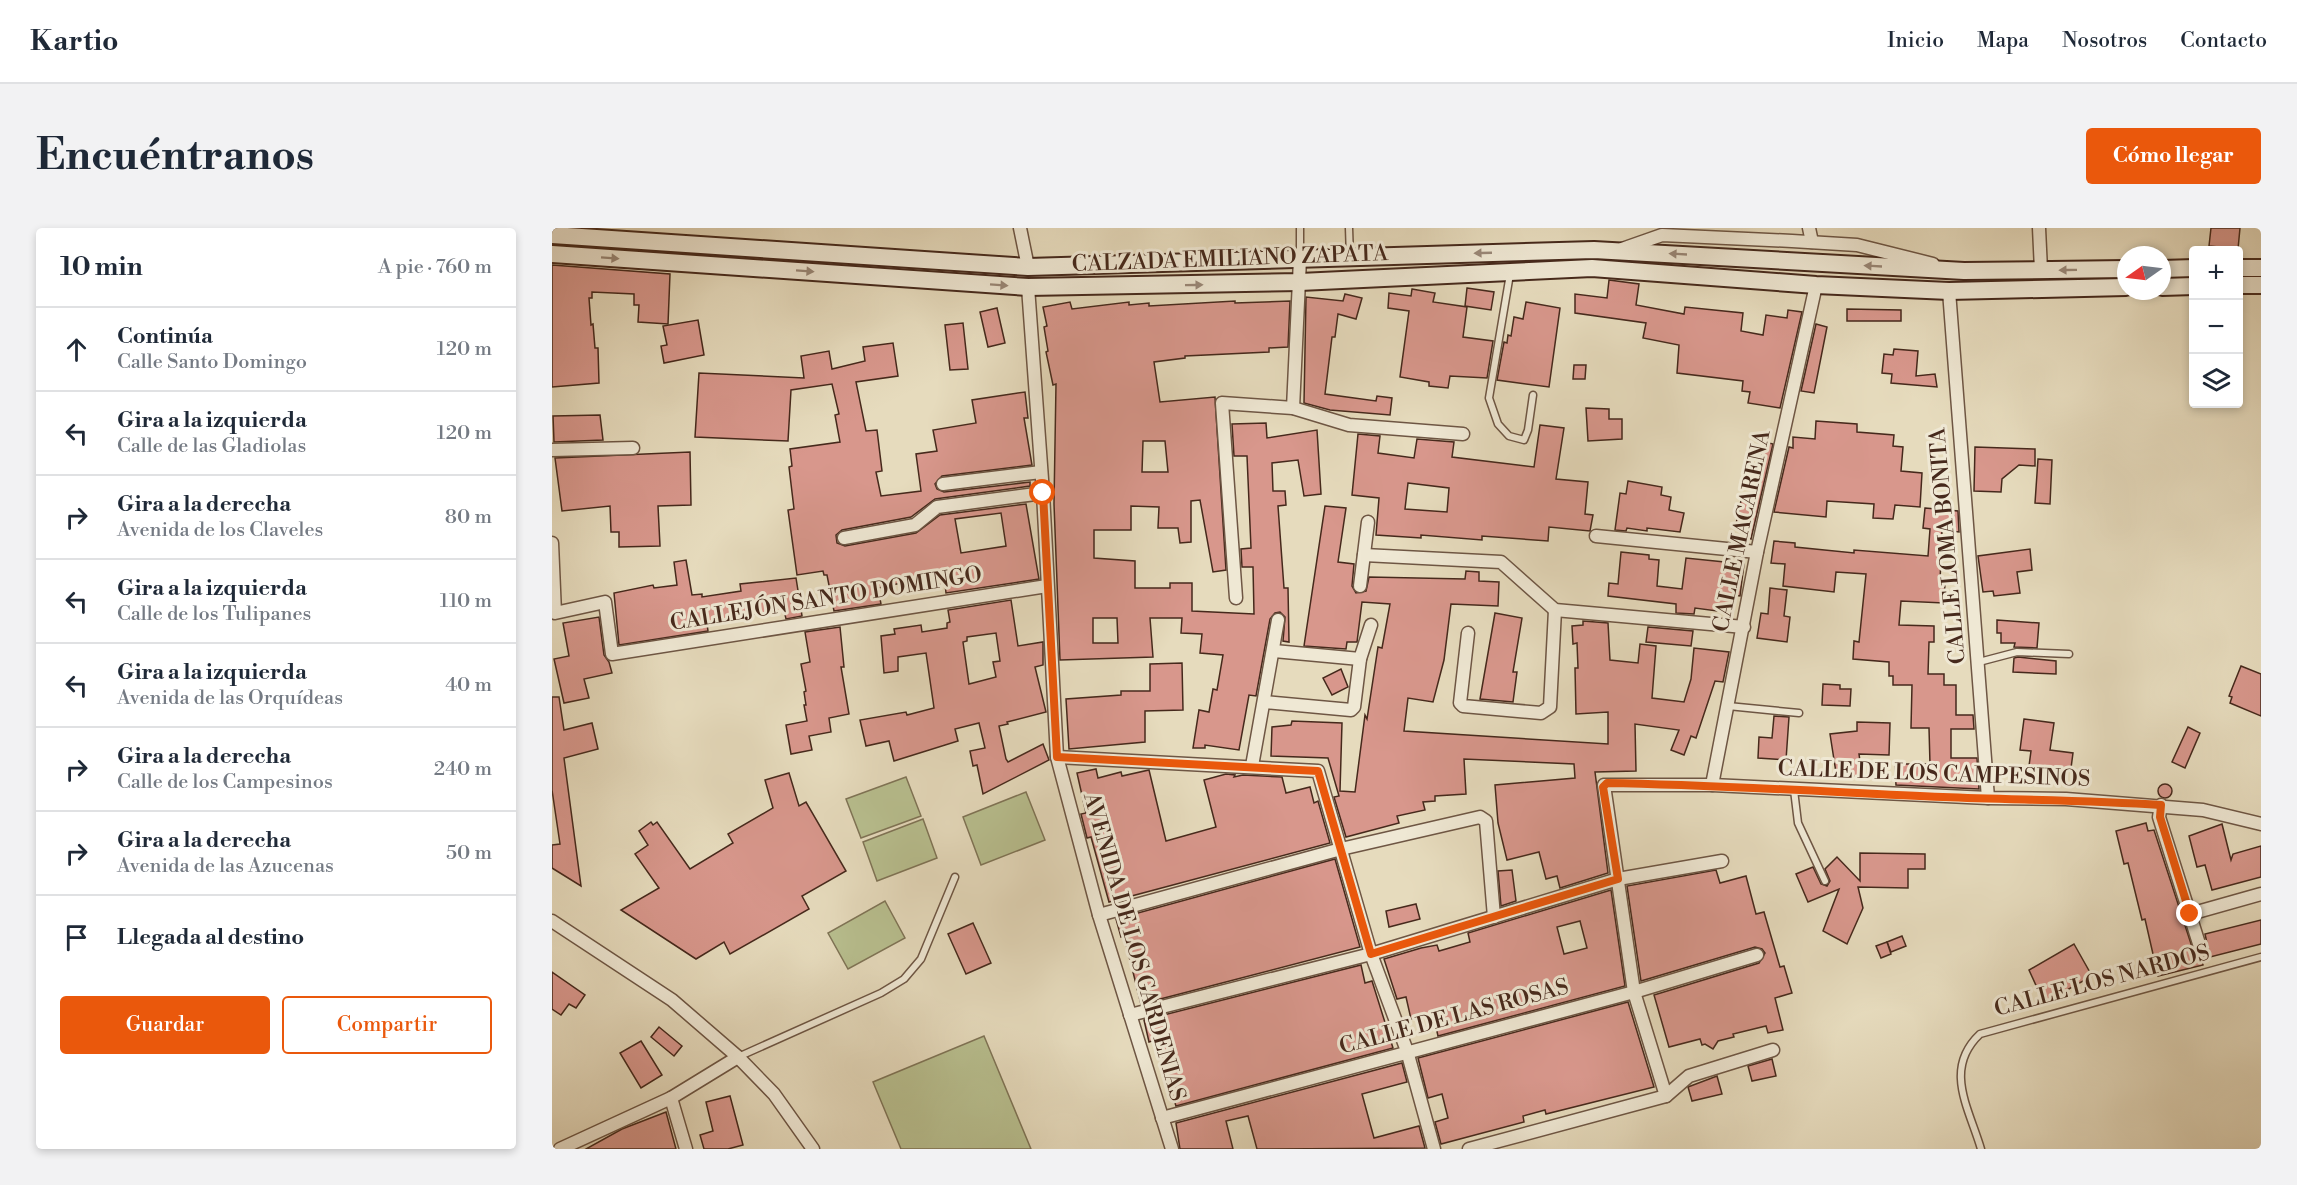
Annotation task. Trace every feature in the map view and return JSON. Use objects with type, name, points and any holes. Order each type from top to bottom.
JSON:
[{"type":"main road","name":"CALZADA EMILIANO ZAPATA","points":[[552,235],[588,233],[1028,267],[1616,251],[1964,271],[2117,269]]},
{"type":"main road","name":"CALZADA EMILIANO ZAPATA","points":[[552,254],[1028,287],[1300,282],[1592,268],[1816,285],[1949,291],[2117,287]]},
{"type":"main road","points":[[872,275],[873,256]]},
{"type":"main road","points":[[2171,269],[2189,268]]},
{"type":"main road","points":[[2243,268],[2261,268]]},
{"type":"main road","points":[[2243,285],[2261,285]]},
{"type":"main road","points":[[2171,287],[2189,286]]},
{"type":"street","points":[[1020,228],[1028,267]]},
{"type":"street","points":[[1790,228],[1792,241]]},
{"type":"street","points":[[1809,228],[1812,242]]},
{"type":"street","points":[[2039,228],[2041,270]]},
{"type":"street","points":[[1616,251],[1662,235],[1812,242],[1857,245],[1964,271]]},
{"type":"street","points":[[1293,408],[1300,259]]},
{"type":"street","name":"CALLE MACARENA","points":[[1712,785],[1757,552],[1816,285]]},
{"type":"street","name":"AVENIDA DE LOS GARDENIAS","points":[[1028,287],[1043,493],[1057,757],[1099,915],[1172,1149]]},
{"type":"street","name":"CALLE LOMA BONITA","points":[[1949,291],[1988,798]]},
{"type":"street","points":[[1236,598],[1222,403],[1293,408],[1349,424],[1463,434]]},
{"type":"street","points":[[552,450],[633,448]]},
{"type":"street","points":[[942,484],[1041,472]]},
{"type":"street","points":[[844,538],[915,525],[937,507],[1043,493]]},
{"type":"street","points":[[1360,586],[1368,522]]},
{"type":"street","points":[[1596,536],[1757,552]]},
{"type":"street","name":"CALLEJÓN SANTO DOMINGO","points":[[552,543],[555,613],[605,602],[612,654],[1047,586]]},
{"type":"street","points":[[1364,555],[1501,562],[1555,610],[1743,627]]},
{"type":"street","points":[[1468,633],[1460,703],[1463,706],[1541,713],[1550,707],[1555,610]]},
{"type":"street","points":[[1252,766],[1278,620]]},
{"type":"street","points":[[1265,702],[1351,710],[1354,707],[1360,659],[1371,625]]},
{"type":"street","points":[[1274,651],[1360,659]]},
{"type":"street","points":[[1057,757],[1318,771],[1371,954],[1407,1051],[1434,1149]]},
{"type":"street","name":"CALLE DE LOS CAMPESINOS","points":[[1618,879],[1604,785],[1712,785],[1988,798],[2066,799],[2203,810],[2261,824]]},
{"type":"street","points":[[2161,805],[2160,817],[2201,950]]},
{"type":"street","points":[[1099,915],[1341,849],[1484,817],[1494,917]]},
{"type":"street","points":[[1130,1015],[1371,954],[1618,879],[1722,861]]},
{"type":"street","points":[[1618,879],[1635,992],[1666,1096]]},
{"type":"street","points":[[2190,914],[2261,894]]},
{"type":"street","points":[[552,921],[672,999],[738,1057],[774,1094],[813,1149]]},
{"type":"street","name":"CALLE DE LAS ROSAS","points":[[1162,1118],[1635,992],[1757,955]]},
{"type":"street","points":[[1469,1149],[1666,1096],[1689,1076],[1773,1050]]},
{"type":"street","points":[[560,1149],[583,1144],[671,1098],[738,1057]]},
{"type":"street","points":[[671,1098],[686,1149]]},
{"type":"lane","points":[[1300,228],[1300,259]]},
{"type":"lane","points":[[1349,228],[1350,258]]},
{"type":"lane","points":[[1511,271],[1489,398],[1498,424],[1509,436],[1524,440],[1528,430],[1533,395]]},
{"type":"lane","points":[[1979,662],[2017,652],[2069,654]]},
{"type":"lane","points":[[1728,706],[1799,713]]},
{"type":"lane","points":[[1794,790],[1798,823],[1825,881]]},
{"type":"lane","points":[[738,1057],[881,993],[904,979],[921,959],[956,877]]},
{"type":"lane","name":"CALLE LOS NARDOS","points":[[1981,1149],[1962,1092],[1959,1071],[1969,1045],[1980,1034],[2261,957]]},
{"type":"green space","points":[[906,777],[921,816],[861,838],[846,799]]},
{"type":"green space","points":[[1026,792],[1045,840],[981,865],[963,817]]},
{"type":"green space","points":[[923,819],[937,858],[877,881],[863,842]]},
{"type":"green space","points":[[885,901],[905,938],[848,969],[828,933]]},
{"type":"green space","points":[[984,1036],[1031,1149],[901,1149],[873,1082]]},
{"type":"building","points":[[2211,228],[2240,228],[2238,246],[2209,246]]},
{"type":"building","points":[[552,265],[670,274],[668,324],[638,322],[639,305],[634,305],[634,294],[592,292],[592,298],[589,298],[591,325],[593,324],[595,348],[598,348],[599,383],[552,387]]},
{"type":"building","points":[[1609,280],[1639,284],[1636,305],[1684,314],[1685,307],[1743,313],[1741,331],[1763,335],[1766,315],[1787,318],[1788,310],[1802,312],[1780,408],[1748,403],[1750,392],[1742,391],[1743,381],[1677,373],[1679,345],[1643,338],[1646,323],[1575,313],[1575,294],[1607,298]]},
{"type":"building","points":[[1467,288],[1494,292],[1491,310],[1465,306]]},
{"type":"building","points":[[1412,289],[1435,293],[1433,302],[1467,307],[1463,337],[1493,341],[1487,378],[1450,376],[1448,388],[1429,386],[1429,382],[1400,377],[1409,311],[1388,308],[1389,293],[1411,296]]},
{"type":"building","points":[[1345,294],[1362,298],[1356,319],[1338,314],[1335,337],[1332,337],[1325,394],[1376,401],[1377,396],[1392,398],[1390,415],[1330,410],[1304,403],[1306,297],[1343,301]]},
{"type":"building","points":[[1235,301],[1235,303],[1290,301],[1288,347],[1269,348],[1269,352],[1185,356],[1185,358],[1154,362],[1160,402],[1215,397],[1226,570],[1213,572],[1200,500],[1191,501],[1191,542],[1180,543],[1178,528],[1158,528],[1159,507],[1131,506],[1131,530],[1094,530],[1094,558],[1135,561],[1135,588],[1170,588],[1170,583],[1192,583],[1192,611],[1254,614],[1253,567],[1242,567],[1241,549],[1251,548],[1247,456],[1234,456],[1232,424],[1266,423],[1267,438],[1317,430],[1321,494],[1304,496],[1298,460],[1272,463],[1273,491],[1285,491],[1286,505],[1278,506],[1284,588],[1288,588],[1289,642],[1283,641],[1285,617],[1280,612],[1275,613],[1270,619],[1256,696],[1249,695],[1239,750],[1205,745],[1205,748],[1193,748],[1199,710],[1209,712],[1213,689],[1217,690],[1223,655],[1200,653],[1202,634],[1181,633],[1182,618],[1150,618],[1153,657],[1060,660],[1054,504],[1056,384],[1053,385],[1046,352],[1048,351],[1044,327],[1047,326],[1043,307],[1070,302],[1072,309],[1129,302],[1129,305],[1149,303],[1149,306]],"holes":[[[1143,441],[1165,441],[1168,472],[1142,472]],[[1093,618],[1117,618],[1118,643],[1093,643]]]},
{"type":"building","points":[[1526,302],[1560,308],[1549,387],[1497,380],[1504,342],[1507,343],[1508,335],[1511,336],[1514,317],[1523,319]]},
{"type":"building","points":[[997,308],[1005,343],[988,347],[980,312]]},
{"type":"building","points":[[1847,309],[1901,310],[1901,321],[1847,321]]},
{"type":"building","points":[[698,320],[704,355],[664,363],[661,346],[667,345],[663,326]]},
{"type":"building","points":[[963,323],[968,369],[950,370],[945,325]]},
{"type":"building","points":[[1816,324],[1827,327],[1814,393],[1801,391]]},
{"type":"building","points":[[893,343],[898,376],[856,382],[866,431],[877,430],[882,471],[876,472],[881,496],[921,491],[916,454],[937,451],[933,430],[976,423],[972,400],[1025,392],[1028,418],[1024,418],[1032,465],[942,476],[935,484],[937,489],[944,492],[1030,482],[1030,486],[935,499],[911,517],[842,530],[836,535],[837,543],[845,546],[916,533],[940,515],[1026,504],[1039,579],[946,593],[945,584],[908,591],[906,582],[878,588],[881,604],[834,611],[827,575],[824,575],[823,571],[797,575],[788,510],[794,509],[789,467],[792,466],[790,449],[840,442],[835,415],[839,414],[832,384],[791,390],[788,441],[695,437],[699,373],[804,378],[801,356],[829,351],[832,369],[865,361],[863,347]],"holes":[[[1001,513],[1006,546],[961,553],[955,519]]]},
{"type":"building","points":[[1894,349],[1918,351],[1916,376],[1935,374],[1937,387],[1891,383],[1892,374],[1882,373],[1884,354],[1893,355]]},
{"type":"building","points":[[1574,365],[1586,365],[1585,379],[1573,379]]},
{"type":"building","points":[[1586,408],[1609,409],[1609,419],[1622,419],[1622,439],[1588,441]]},
{"type":"building","points":[[600,415],[603,440],[554,442],[553,416]]},
{"type":"building","points":[[1816,421],[1857,424],[1857,432],[1894,435],[1893,446],[1903,447],[1901,471],[1922,473],[1920,507],[1895,505],[1893,519],[1873,518],[1874,504],[1827,501],[1826,517],[1774,512],[1789,447],[1793,448],[1793,437],[1815,439]]},
{"type":"building","points":[[1540,425],[1564,428],[1556,479],[1588,482],[1585,514],[1593,515],[1590,531],[1549,527],[1548,541],[1482,536],[1482,540],[1421,535],[1421,538],[1376,535],[1379,498],[1352,495],[1358,434],[1380,436],[1378,453],[1414,458],[1417,439],[1454,442],[1452,457],[1534,467]],"holes":[[[1408,483],[1449,488],[1447,512],[1405,509]]]},
{"type":"building","points":[[1765,442],[1773,444],[1751,539],[1742,533],[1743,526],[1736,524],[1742,496],[1752,498]]},
{"type":"building","points":[[1975,447],[2035,449],[2035,466],[2019,465],[2002,479],[2001,492],[1974,491]]},
{"type":"building","points":[[690,452],[691,505],[658,506],[660,546],[619,547],[619,532],[611,532],[610,506],[562,511],[555,458]]},
{"type":"building","points":[[2038,459],[2052,460],[2050,504],[2035,503]]},
{"type":"building","points":[[1628,481],[1662,487],[1661,495],[1671,497],[1669,510],[1684,513],[1680,532],[1647,528],[1647,531],[1627,528],[1626,531],[1615,530],[1620,493],[1626,494]]},
{"type":"building","points":[[1325,506],[1346,508],[1338,562],[1354,564],[1352,586],[1356,593],[1366,591],[1369,577],[1465,579],[1466,571],[1479,572],[1479,581],[1499,582],[1498,606],[1451,604],[1444,660],[1433,702],[1408,698],[1404,731],[1608,744],[1608,712],[1576,714],[1577,643],[1573,644],[1572,626],[1583,625],[1583,621],[1608,623],[1610,660],[1638,663],[1640,644],[1656,646],[1652,698],[1684,702],[1691,679],[1694,648],[1729,652],[1723,682],[1715,681],[1696,738],[1691,736],[1684,755],[1671,750],[1679,730],[1635,724],[1636,771],[1595,772],[1608,873],[1560,888],[1557,876],[1546,879],[1539,852],[1507,860],[1498,823],[1495,785],[1575,778],[1574,764],[1464,759],[1466,794],[1435,796],[1435,801],[1423,802],[1425,810],[1397,816],[1399,823],[1346,837],[1334,797],[1339,796],[1328,758],[1271,756],[1272,727],[1291,725],[1292,721],[1342,723],[1340,791],[1355,792],[1365,715],[1367,719],[1378,647],[1382,648],[1390,604],[1362,602],[1357,642],[1347,642],[1346,649],[1304,646]]},
{"type":"building","points":[[1925,508],[1958,511],[1959,532],[1942,530],[1940,582],[1945,582],[1944,603],[1901,601],[1899,625],[1934,626],[1934,642],[1929,642],[1928,674],[1944,674],[1944,685],[1956,685],[1956,715],[1973,715],[1974,729],[1951,729],[1951,758],[1977,758],[1979,789],[1896,785],[1895,764],[1930,764],[1929,728],[1911,728],[1912,685],[1893,685],[1893,676],[1889,676],[1889,662],[1853,659],[1854,641],[1859,642],[1866,574],[1836,572],[1834,592],[1783,586],[1785,564],[1771,563],[1774,541],[1795,543],[1795,547],[1854,553],[1854,550],[1928,556],[1930,529],[1923,528]]},
{"type":"building","points":[[2030,549],[2032,570],[2017,572],[2020,593],[1994,596],[1993,591],[1983,592],[1978,556]]},
{"type":"building","points":[[1621,552],[1649,555],[1649,559],[1659,560],[1657,586],[1682,589],[1686,558],[1744,564],[1740,596],[1733,595],[1732,609],[1717,607],[1717,611],[1695,608],[1694,614],[1676,613],[1676,604],[1608,596],[1609,583],[1618,584]]},
{"type":"building","points":[[686,560],[692,595],[702,594],[702,597],[741,591],[740,584],[796,578],[802,616],[786,619],[784,610],[730,618],[707,624],[708,631],[619,645],[614,593],[653,585],[654,588],[677,585],[674,562]]},
{"type":"building","points":[[1770,588],[1787,590],[1784,616],[1790,617],[1787,642],[1757,638],[1761,613],[1768,614]]},
{"type":"building","points":[[1011,600],[1018,646],[1043,642],[1043,665],[1035,667],[1046,712],[999,726],[1008,762],[1043,744],[1049,760],[983,794],[977,765],[973,766],[970,751],[985,748],[979,723],[955,729],[958,741],[894,761],[889,741],[866,746],[860,720],[906,712],[907,715],[934,708],[926,653],[898,657],[898,671],[884,673],[881,636],[895,634],[894,629],[921,625],[922,632],[947,628],[947,623],[950,622],[948,610]],"holes":[[[996,633],[1000,661],[993,662],[996,677],[969,684],[963,642],[967,641],[967,637]]]},
{"type":"building","points":[[1495,613],[1522,618],[1513,672],[1517,672],[1513,702],[1480,699]]},
{"type":"building","points":[[599,617],[604,655],[612,673],[584,679],[589,698],[564,703],[554,659],[569,656],[563,623]]},
{"type":"building","points":[[1997,620],[2039,623],[2037,648],[2014,647],[2015,643],[2001,643],[2001,633],[1997,633]]},
{"type":"building","points":[[840,627],[844,667],[841,667],[849,714],[829,718],[831,732],[809,736],[812,750],[791,754],[786,725],[807,721],[804,705],[806,705],[804,692],[806,691],[801,664],[810,662],[805,632]]},
{"type":"building","points":[[1648,627],[1693,631],[1691,646],[1646,642]]},
{"type":"building","points":[[2014,658],[2056,661],[2056,674],[2013,672]]},
{"type":"building","points":[[1182,663],[1183,710],[1145,711],[1145,742],[1069,749],[1066,699],[1121,695],[1121,691],[1150,691],[1150,664]]},
{"type":"building","points":[[2241,666],[2261,674],[2261,716],[2230,703],[2232,697],[2229,696]]},
{"type":"building","points":[[1341,669],[1348,687],[1332,695],[1323,678]]},
{"type":"building","points":[[1823,684],[1840,685],[1840,689],[1851,689],[1850,706],[1822,705]]},
{"type":"building","points":[[552,697],[559,697],[564,730],[592,723],[598,749],[564,758],[581,886],[552,868],[552,845],[560,844],[552,790]]},
{"type":"building","points":[[1774,716],[1789,717],[1786,760],[1758,758],[1759,737],[1772,738]]},
{"type":"building","points":[[2024,719],[2054,723],[2050,750],[2073,753],[2071,768],[2029,766],[2031,751],[2020,750]]},
{"type":"building","points":[[1857,722],[1890,723],[1889,755],[1859,754],[1862,775],[1837,779],[1830,734],[1857,731]]},
{"type":"building","points":[[2188,727],[2200,733],[2185,768],[2172,762]]},
{"type":"building","points":[[1096,769],[1098,778],[1121,772],[1122,776],[1149,770],[1166,841],[1216,827],[1204,780],[1226,774],[1235,775],[1234,777],[1243,775],[1282,777],[1286,793],[1310,787],[1314,803],[1318,801],[1330,843],[1109,902],[1091,837],[1087,838],[1081,814],[1086,813],[1077,773]]},
{"type":"building","points":[[789,773],[799,806],[806,802],[846,871],[802,896],[809,909],[730,954],[724,942],[696,959],[621,910],[659,888],[635,854],[648,845],[639,831],[651,822],[653,825],[657,822],[690,869],[733,843],[728,834],[773,808],[765,780]]},
{"type":"building","points":[[2165,784],[2170,786],[2172,791],[2170,796],[2165,798],[2160,796],[2158,791],[2160,786]]},
{"type":"building","points":[[2146,823],[2148,831],[2154,830],[2195,956],[2203,958],[2209,952],[2205,934],[2261,920],[2261,944],[2202,959],[2203,965],[2158,976],[2145,919],[2142,920],[2128,863],[2124,864],[2116,831]]},
{"type":"building","points":[[2222,824],[2231,860],[2233,854],[2261,846],[2261,877],[2212,890],[2205,865],[2197,867],[2189,836]]},
{"type":"building","points":[[1860,853],[1925,854],[1925,869],[1908,869],[1908,888],[1858,887],[1863,908],[1847,944],[1823,931],[1839,889],[1808,902],[1796,874],[1813,867],[1821,884],[1827,886],[1830,881],[1825,869],[1837,857],[1860,881]]},
{"type":"building","points":[[1335,859],[1360,947],[1141,1004],[1124,936],[1121,937],[1116,919]]},
{"type":"building","points":[[1512,870],[1516,901],[1501,906],[1498,871]]},
{"type":"building","points":[[1716,870],[1720,883],[1746,876],[1756,914],[1764,912],[1780,967],[1784,966],[1792,993],[1775,998],[1783,1030],[1768,1033],[1766,1026],[1733,1034],[1734,1037],[1718,1041],[1713,1049],[1705,1044],[1702,1045],[1700,1039],[1669,1047],[1654,995],[1759,963],[1765,953],[1762,949],[1755,947],[1641,981],[1627,886]]},
{"type":"building","points":[[1611,890],[1625,986],[1438,1036],[1433,1014],[1411,1019],[1406,997],[1397,999],[1384,959],[1421,948],[1437,945],[1439,951],[1470,942],[1468,933]],"holes":[[[1580,921],[1587,948],[1564,954],[1557,927]]]},
{"type":"building","points":[[1416,904],[1420,919],[1389,927],[1386,911]]},
{"type":"building","points":[[973,923],[991,963],[966,974],[948,934]]},
{"type":"building","points":[[1902,936],[1906,946],[1891,952],[1887,942]]},
{"type":"building","points":[[1887,942],[1891,954],[1881,958],[1876,946]]},
{"type":"building","points":[[2074,944],[2092,976],[2044,1003],[2029,970]]},
{"type":"building","points":[[1361,965],[1365,983],[1372,981],[1393,1048],[1176,1106],[1155,1040],[1149,1042],[1144,1020]]},
{"type":"building","points":[[552,972],[585,995],[576,1008],[569,1004],[561,1015],[552,1009]]},
{"type":"building","points":[[1628,1002],[1654,1087],[1546,1114],[1545,1110],[1523,1116],[1524,1122],[1441,1144],[1435,1122],[1448,1118],[1442,1094],[1428,1098],[1418,1058]]},
{"type":"building","points":[[659,1027],[682,1046],[674,1056],[651,1037]]},
{"type":"building","points":[[641,1041],[662,1075],[641,1088],[620,1053]]},
{"type":"building","points":[[1772,1059],[1776,1076],[1752,1081],[1748,1066]]},
{"type":"building","points":[[1402,1063],[1407,1082],[1362,1094],[1374,1138],[1419,1126],[1425,1148],[1257,1149],[1248,1116],[1226,1121],[1233,1149],[1180,1149],[1176,1123]]},
{"type":"building","points":[[1717,1076],[1722,1094],[1692,1101],[1688,1087]]},
{"type":"building","points":[[730,1096],[743,1145],[728,1149],[704,1149],[700,1135],[713,1131],[706,1102]]},
{"type":"building","points":[[666,1112],[676,1149],[586,1149],[622,1129]]},
{"type":"route","points":[[1043,493],[1057,757],[1318,771],[1371,954],[1618,879],[1603,787],[1607,783],[2066,799],[2161,805],[2160,817],[2190,914]]}]
